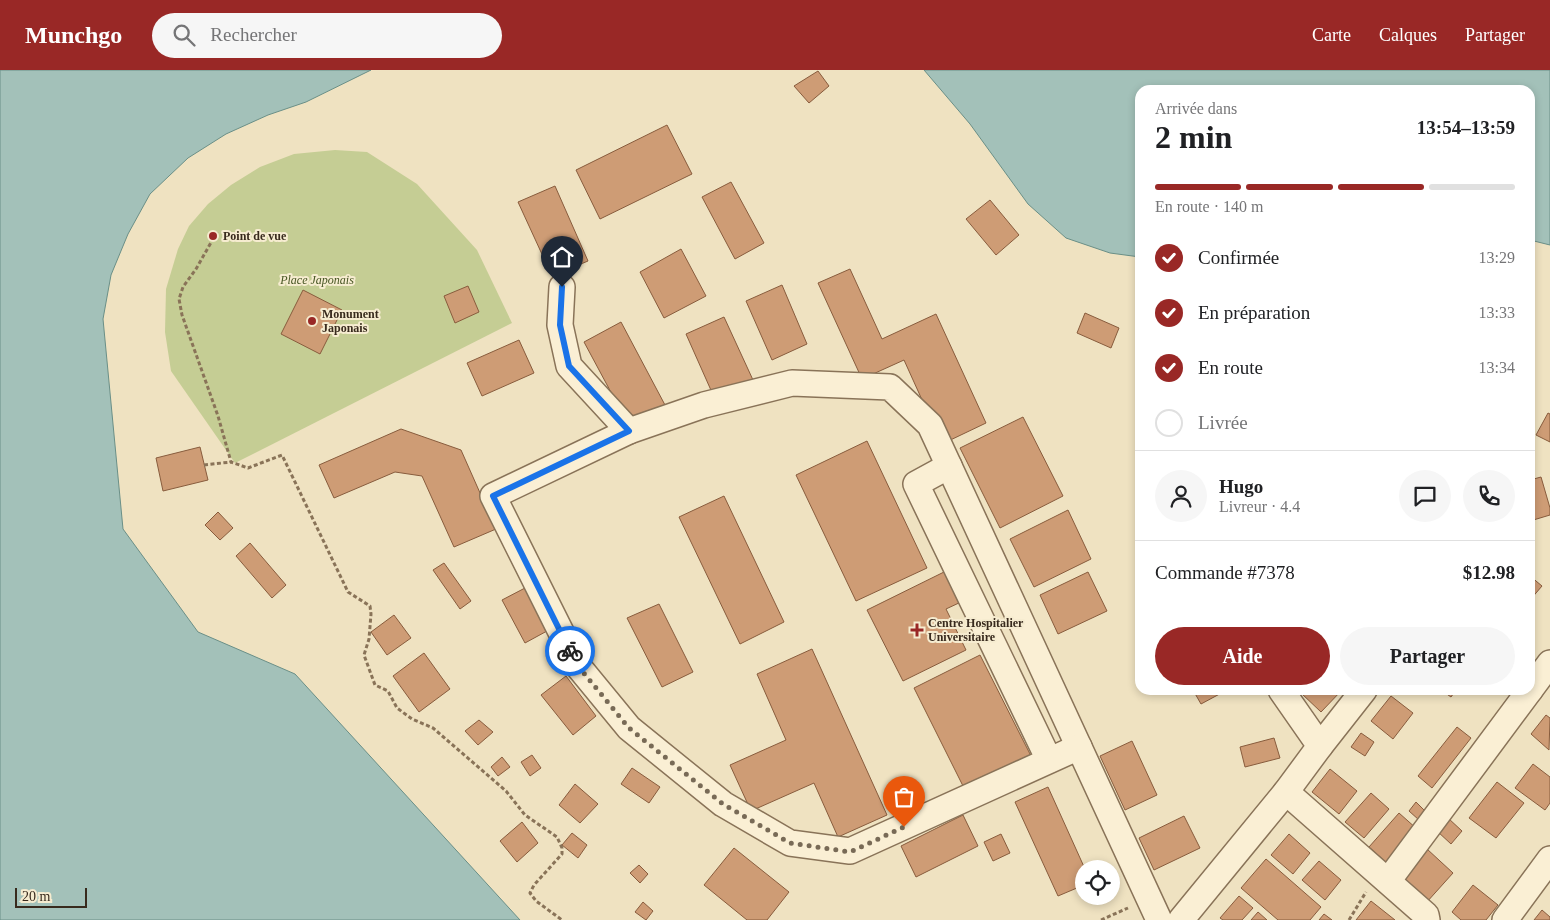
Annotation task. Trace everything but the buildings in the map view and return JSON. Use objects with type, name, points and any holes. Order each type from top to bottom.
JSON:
[{"type":"street","points":[[562,287],[560,325],[569,366],[629,431]]},
{"type":"street","points":[[1079,747],[850,852],[790,843],[723,804],[629,728],[578,666],[493,496],[629,431],[704,404],[792,383],[890,387],[930,425],[1079,747],[1159,920]]},
{"type":"street","points":[[949,466],[916,484],[1049,760]]},
{"type":"street","points":[[1535,683],[1550,662]]},
{"type":"street","points":[[1284,695],[1320,746]]},
{"type":"street","points":[[1181,920],[1286,792],[1360,695]]},
{"type":"street","points":[[1383,877],[1526,695]]},
{"type":"street","points":[[1286,792],[1428,918]]},
{"type":"street","points":[[1505,920],[1550,859]]},
{"type":"path","points":[[217,232],[196,269],[183,287],[179,299],[182,315],[218,416],[232,462]]},
{"type":"path","points":[[204,465],[232,462],[248,468],[282,455],[348,592],[370,606],[372,614],[369,639],[364,655],[375,685],[388,691],[397,708],[412,719],[433,728],[448,740],[506,791],[524,815],[557,837],[562,848],[562,854],[530,892],[536,901],[562,920]]},
{"type":"path","points":[[1349,920],[1383,877]]},
{"type":"green space","name":"Place Japonais","points":[[335,150],[367,152],[417,184],[477,250],[512,323],[235,463],[171,371],[165,332],[166,289],[178,249],[189,226],[208,204],[231,185],[260,167],[294,154]]},
{"type":"water","points":[[0,70],[371,70],[306,102],[268,115],[226,134],[188,158],[150,194],[128,234],[111,275],[103,319],[123,529],[198,632],[295,674],[520,920],[0,920]]},
{"type":"water","points":[[924,70],[1550,70],[1550,245],[1535,241],[1535,85],[1135,85],[1135,256],[1110,253],[1066,238],[1028,204],[970,124]]},
{"type":"way so far","points":[[570,651],[578,666],[629,728],[723,804],[790,843],[850,852],[904,827]]},
{"type":"place","name":"Point de vue","points":[[213,236]]},
{"type":"place","name":"Monument Japonais","points":[[312,321]]},
{"type":"place","name":"Centre Hospitalier Universitaire","points":[[917,630]]},
{"type":"route","points":[[562,287],[560,325],[569,366],[629,431],[493,496],[570,651]]}]
